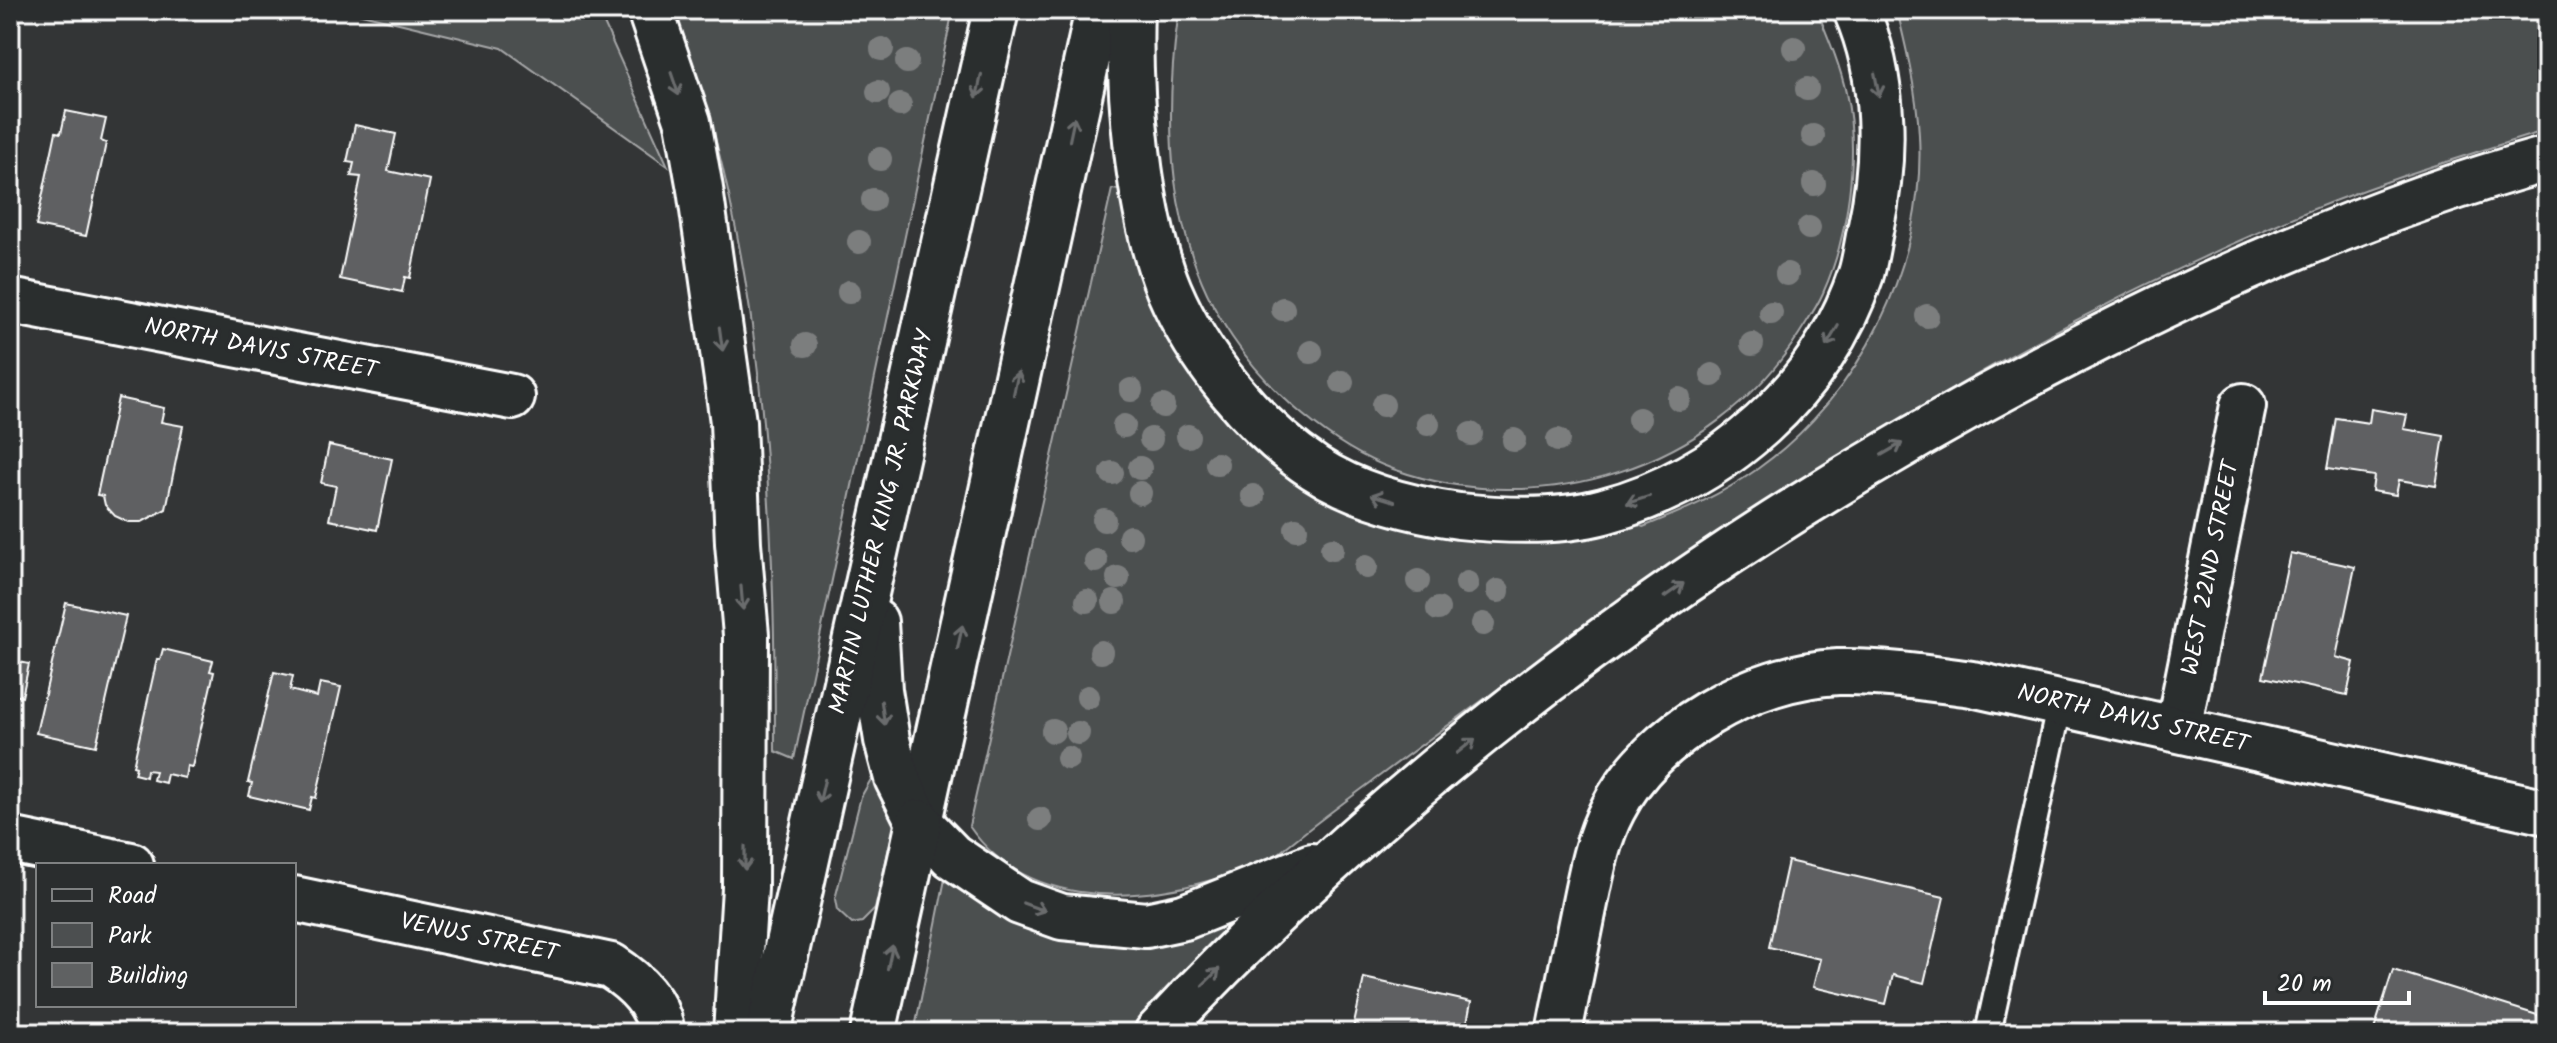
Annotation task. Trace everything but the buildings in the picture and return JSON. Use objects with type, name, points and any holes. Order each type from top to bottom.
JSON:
[{"type":"main road","points":[[650,10],[688,122],[733,422],[746,635],[745,888],[736,1033]]},
{"type":"main road","name":"MARTIN LUTHER KING JR. PARKWAY","points":[[768,1033],[996,10]]},
{"type":"main road","points":[[873,1033],[1098,10]]},
{"type":"main road","points":[[1131,10],[1131,92],[1151,229],[1169,289],[1198,344],[1231,389],[1270,431],[1316,469],[1368,493],[1429,512],[1484,519],[1539,519],[1601,512],[1660,493],[1712,464],[1759,430],[1800,385],[1836,331],[1861,273],[1875,211],[1881,150],[1879,93],[1865,30],[1856,10]]},
{"type":"main road","points":[[876,551],[874,630],[887,740],[897,778],[919,822],[952,856],[1020,902],[1062,917],[1146,925],[1184,917],[1310,868],[1575,661],[1765,527],[1984,397],[2151,312],[2271,257],[2490,174],[2547,159]]},
{"type":"main road","name":"NORTH DAVIS STREET","points":[[10,301],[512,397]]},
{"type":"main road","name":"WEST 22ND STREET","points":[[2178,729],[2243,406]]},
{"type":"main road","name":"NORTH DAVIS STREET","points":[[1559,1033],[1596,852],[1612,809],[1633,776],[1690,724],[1718,707],[1788,681],[1836,672],[1903,674],[1972,684],[2547,812]]},
{"type":"main road","points":[[1157,1033],[1251,937],[1413,789]]},
{"type":"main road","points":[[10,840],[121,863]]},
{"type":"main road","name":"VENUS STREET","points":[[296,899],[611,966],[634,981],[657,1017]]},
{"type":"lane","points":[[1988,1033],[2060,703]]},
{"type":"green space","points":[[345,10],[598,10],[668,166],[502,48]]},
{"type":"green space","points":[[674,10],[953,10],[794,759],[775,751],[767,469],[746,282],[728,189],[704,99]]},
{"type":"green space","points":[[1179,10],[1817,10],[1843,83],[1852,142],[1845,221],[1823,293],[1799,334],[1763,380],[1721,419],[1672,450],[1620,472],[1564,485],[1507,489],[1449,484],[1393,469],[1370,459],[1325,432],[1283,397],[1232,337],[1210,299],[1182,220],[1175,179],[1171,95]]},
{"type":"green space","points":[[1897,10],[2547,10],[2547,130],[2374,186],[2273,226],[2105,305],[1941,395],[1782,493],[1628,597],[1434,736],[1261,866],[1176,888],[1111,895],[1078,892],[1047,884],[1018,871],[991,852],[969,826],[1112,189],[1126,191],[1305,473],[1628,521],[1643,527],[1729,487],[1793,440],[1827,404],[1856,365],[1880,323],[1898,278],[1911,231],[1918,183],[1916,104]]},
{"type":"green space","points":[[874,774],[884,806],[895,822],[875,909],[862,922],[852,924],[837,910],[835,899],[861,797]]},
{"type":"green space","points":[[946,874],[993,906],[1265,904],[1135,1033],[914,1033]]}]
